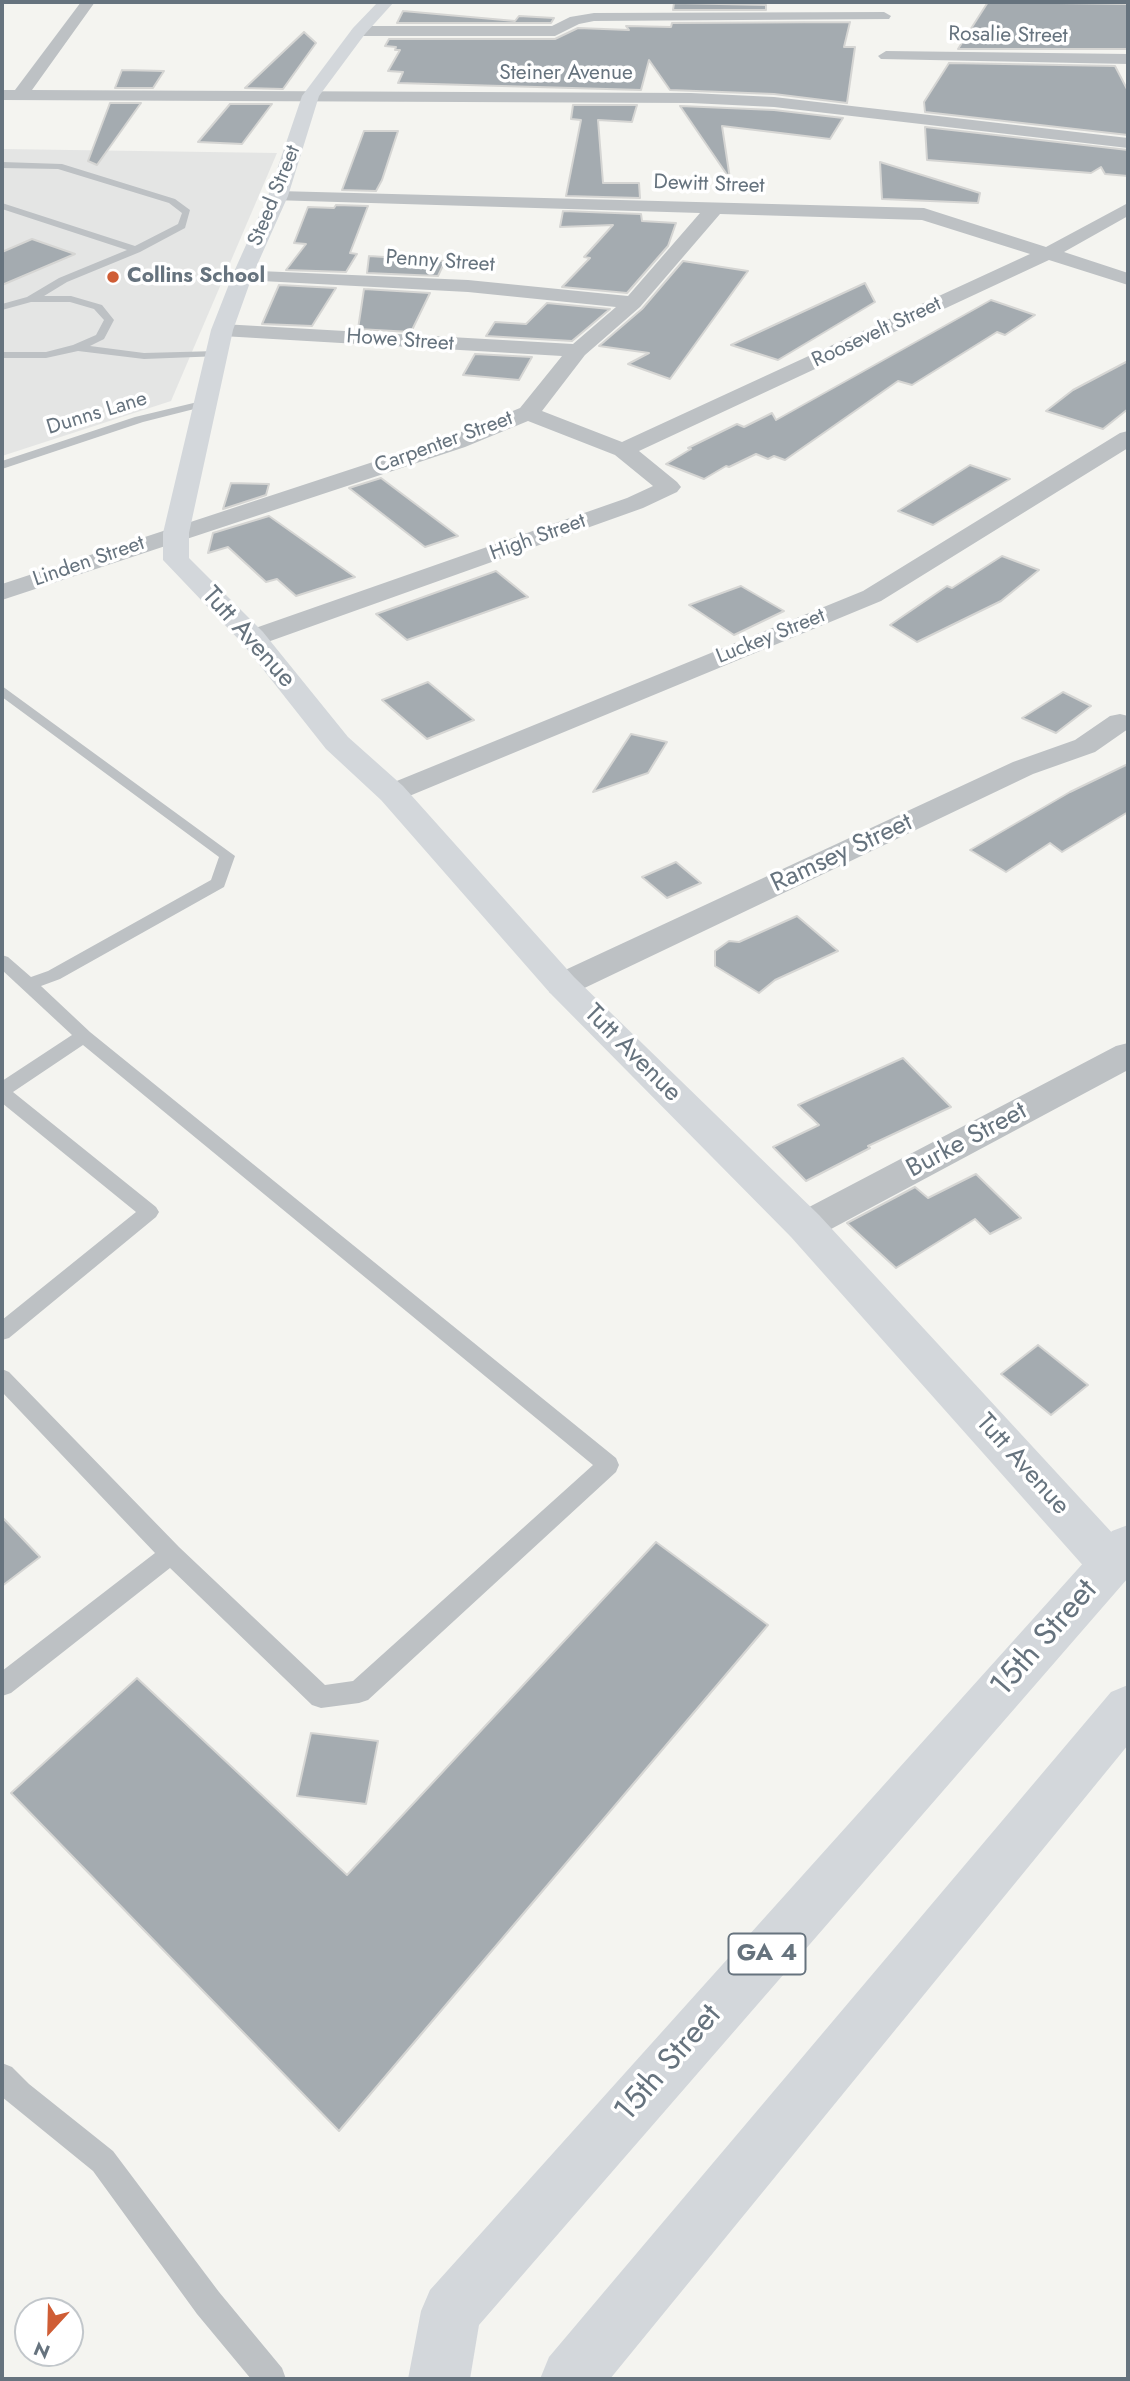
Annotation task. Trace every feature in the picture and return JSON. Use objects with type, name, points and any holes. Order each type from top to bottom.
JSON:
[{"type":"street","points":[[20,95],[88,2]]},
{"type":"street","name":"Steed Street","points":[[176,533],[222,330],[243,274],[278,196],[311,96],[359,31],[386,2]]},
{"type":"street","points":[[575,20],[583,2]]},
{"type":"street","points":[[359,31],[555,31],[575,20],[594,17],[885,36]]},
{"type":"street","name":"Rosalie Street","points":[[885,36],[1128,59]]},
{"type":"street","name":"Steiner Avenue","points":[[2,95],[691,98],[888,109],[1128,143]]},
{"type":"street","name":"Dewitt Street","points":[[278,196],[925,214],[1128,279]]},
{"type":"street","name":"Carpenter Street","points":[[176,533],[457,442],[528,413],[578,351],[633,303],[715,208]]},
{"type":"street","name":"Roosevelt Street","points":[[623,450],[1048,253],[1128,209]]},
{"type":"street","name":"Penny Street","points":[[243,274],[468,286],[633,303]]},
{"type":"street","name":"Howe Street","points":[[222,330],[578,351]]},
{"type":"street","name":"High Street","points":[[253,638],[635,503],[669,487],[623,450],[528,413]]},
{"type":"street","name":"Luckey Street","points":[[392,793],[872,596],[1128,438]]},
{"type":"street","name":"Linden Street","points":[[2,592],[176,533]]},
{"type":"street","name":"Tutt Avenue","points":[[176,533],[176,560],[253,638],[337,743],[392,793],[562,985],[805,1226],[1120,1554]]},
{"type":"street","name":"Ramsey Street","points":[[562,985],[1023,768],[1085,746],[1120,722]]},
{"type":"street","name":"Burke Street","points":[[805,1226],[1128,1055]]},
{"type":"street","name":"15th Street","points":[[439,2379],[451,2311],[1120,1554]]},
{"type":"street","points":[[571,2379],[1128,1709]]},
{"type":"lane","points":[[2,165],[59,166],[173,201],[187,212],[182,226],[136,250],[63,281],[30,299],[2,307]]},
{"type":"lane","points":[[2,206],[136,250]]},
{"type":"lane","points":[[2,355],[47,355],[77,348],[100,337],[109,320],[98,307],[71,299],[30,299]]},
{"type":"lane","points":[[77,348],[144,356],[216,354]]},
{"type":"lane","name":"Dunns Lane","points":[[2,465],[139,419],[206,403]]},
{"type":"lane","points":[[2,690],[227,856],[218,884],[54,975],[29,984]]},
{"type":"lane","points":[[2,961],[85,1037],[608,1465],[359,1692],[321,1697],[171,1554],[2,1378]]},
{"type":"lane","points":[[2,1332],[149,1212],[2,1091],[85,1037]]},
{"type":"lane","points":[[2,1685],[171,1554]]},
{"type":"lane","points":[[2,2077],[19,2094],[103,2161],[208,2303],[271,2379]]},
{"type":"shaded area","name":"Collins School","points":[[2,149],[277,153],[171,401],[2,456]]},
{"type":"building","points":[[988,2],[1128,4],[1128,49],[958,49]]},
{"type":"building","points":[[674,3],[766,5],[766,10],[673,10]]},
{"type":"building","points":[[403,11],[515,21],[519,16],[554,18],[551,23],[397,23]]},
{"type":"building","points":[[850,22],[844,47],[855,47],[847,103],[774,94],[670,90],[649,60],[641,90],[398,83],[403,72],[388,71],[400,50],[385,46],[389,39],[555,39],[578,28],[629,30],[626,26],[671,27],[672,23]]},
{"type":"building","points":[[304,32],[316,43],[283,89],[245,88]]},
{"type":"building","points":[[949,63],[1115,66],[1128,91],[1128,135],[925,112],[924,102]]},
{"type":"building","points":[[122,70],[164,71],[153,88],[115,88]]},
{"type":"building","points":[[110,103],[141,103],[97,165],[88,161]]},
{"type":"building","points":[[230,104],[272,104],[242,144],[198,142]]},
{"type":"building","points":[[573,105],[637,105],[632,122],[598,120],[603,183],[639,183],[640,198],[566,196],[581,120],[571,119]]},
{"type":"building","points":[[680,106],[774,110],[843,118],[830,139],[722,126],[730,179]]},
{"type":"building","points":[[925,127],[1128,150],[1128,176],[1105,174],[1101,167],[1091,173],[927,160]]},
{"type":"building","points":[[364,131],[398,131],[376,191],[342,190]]},
{"type":"building","points":[[880,162],[980,193],[978,203],[882,199]]},
{"type":"building","points":[[336,205],[368,206],[350,253],[357,254],[346,272],[286,270],[306,244],[294,243],[308,207],[334,208]]},
{"type":"building","points":[[563,211],[641,214],[642,221],[676,223],[668,246],[627,293],[562,287],[590,258],[584,257],[613,225],[560,227]]},
{"type":"building","points":[[32,239],[75,254],[2,285],[2,252]]},
{"type":"building","points":[[369,256],[445,261],[438,276],[367,273]]},
{"type":"building","points":[[683,261],[748,271],[670,379],[628,364],[649,353],[599,346],[642,309]]},
{"type":"building","points":[[865,283],[875,302],[778,360],[731,345]]},
{"type":"building","points":[[279,285],[336,288],[312,326],[262,324]]},
{"type":"building","points":[[364,289],[430,293],[411,332],[358,329]]},
{"type":"building","points":[[991,300],[1035,315],[1005,335],[997,332],[912,385],[898,381],[785,460],[774,456],[768,459],[756,454],[726,466],[704,479],[666,464],[691,449],[688,448],[737,424],[744,427],[772,413],[776,420]]},
{"type":"building","points":[[547,303],[610,309],[572,341],[486,336],[495,322],[526,324]]},
{"type":"building","points":[[475,354],[532,357],[519,380],[463,375]]},
{"type":"building","points":[[1128,361],[1128,409],[1103,429],[1046,411],[1073,390]]},
{"type":"building","points":[[970,465],[1010,479],[933,525],[898,511]]},
{"type":"building","points":[[381,478],[458,536],[425,547],[349,488]]},
{"type":"building","points":[[231,483],[269,484],[266,495],[223,509]]},
{"type":"building","points":[[269,516],[355,577],[296,596],[277,579],[266,582],[228,547],[208,553],[213,533]]},
{"type":"building","points":[[1002,556],[1039,570],[1001,601],[917,642],[890,625],[947,586],[952,588]]},
{"type":"building","points":[[496,571],[528,597],[407,640],[376,614]]},
{"type":"building","points":[[741,586],[784,611],[734,635],[689,605]]},
{"type":"building","points":[[428,682],[474,720],[427,739],[382,700]]},
{"type":"building","points":[[1063,692],[1091,706],[1056,733],[1022,718]]},
{"type":"building","points":[[631,734],[667,742],[648,773],[593,792]]},
{"type":"building","points":[[1128,764],[1128,812],[1062,852],[1050,843],[1006,872],[970,850],[1070,792]]},
{"type":"building","points":[[676,862],[701,883],[667,898],[642,877]]},
{"type":"building","points":[[797,916],[838,951],[775,980],[759,993],[715,966],[715,951],[729,941],[739,942]]},
{"type":"building","points":[[903,1058],[951,1107],[868,1146],[870,1148],[806,1181],[773,1147],[819,1125],[798,1105]]},
{"type":"building","points":[[976,1174],[1021,1218],[990,1234],[975,1219],[896,1268],[847,1223],[915,1187],[928,1198]]},
{"type":"building","points":[[1038,1345],[1088,1385],[1051,1415],[1001,1374]]},
{"type":"building","points":[[2,1517],[40,1557],[2,1586]]},
{"type":"building","points":[[656,1542],[768,1625],[339,2131],[11,1793],[137,1678],[347,1875]]},
{"type":"building","points":[[311,1733],[378,1741],[366,1804],[297,1796]]},
{"type":"place","name":"Collins School","points":[[113,277]]}]
